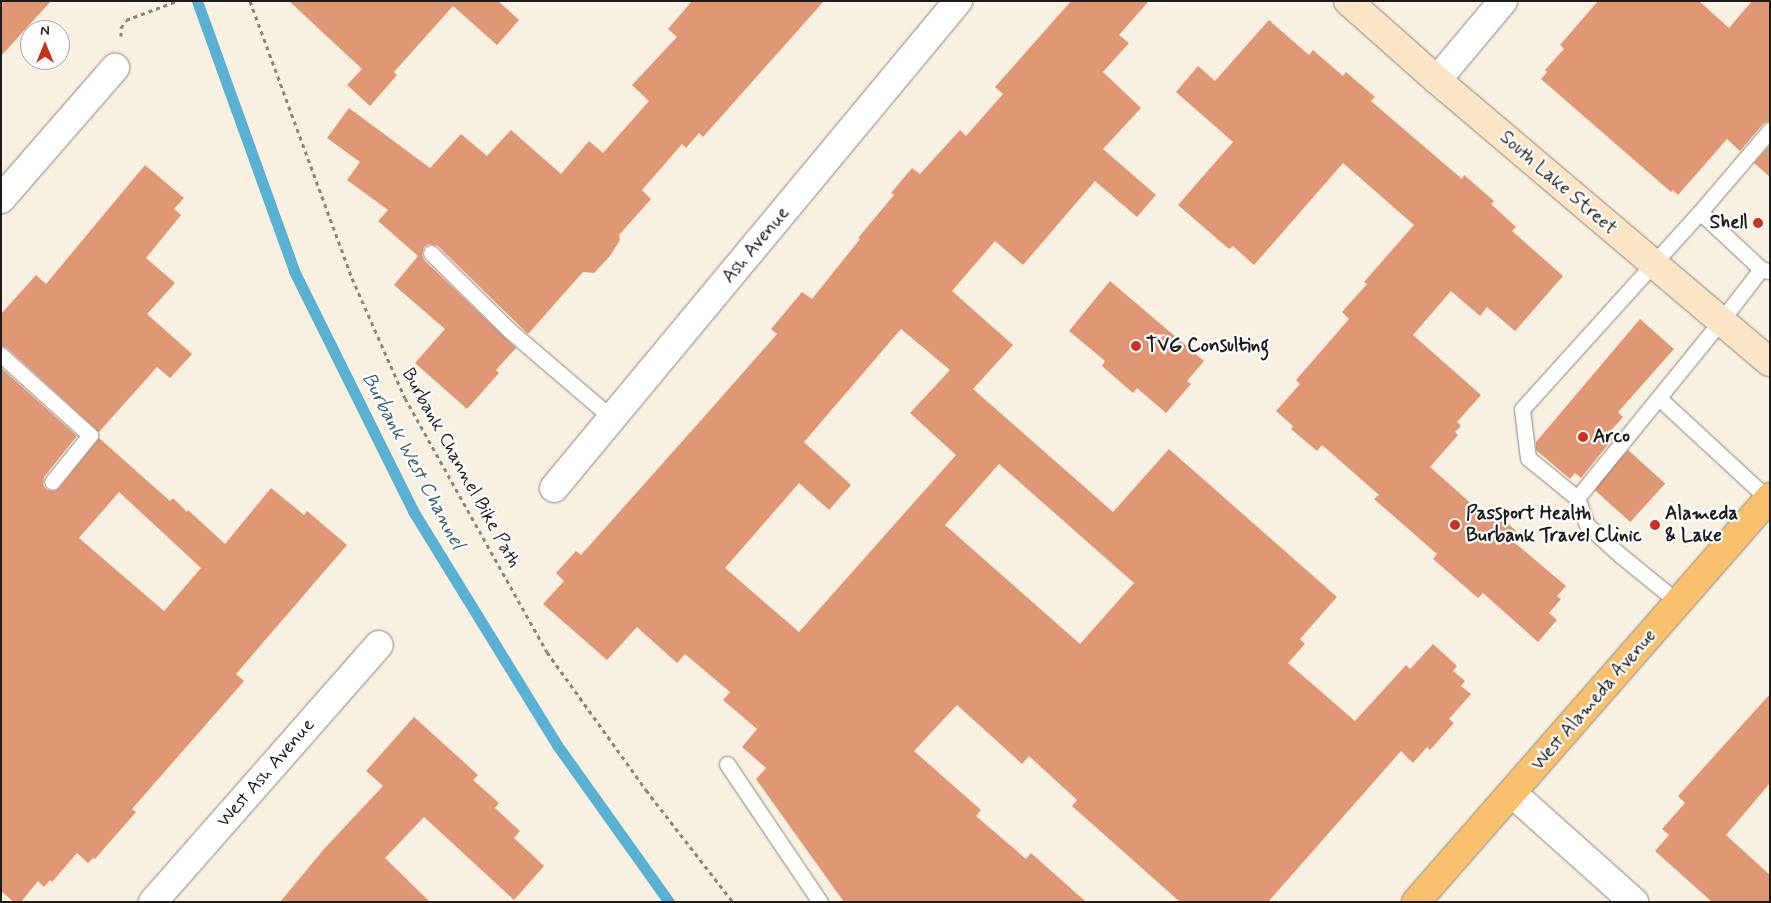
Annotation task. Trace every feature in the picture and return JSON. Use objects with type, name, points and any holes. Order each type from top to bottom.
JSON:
[{"type":"main road","name":"West Alameda Avenue","points":[[1416,902],[1769,498]]},
{"type":"street","name":"Ash Avenue","points":[[554,488],[958,1]]},
{"type":"street","name":"South Lake Street","points":[[1348,1],[1437,80],[1652,264],[1770,362]]},
{"type":"street","points":[[1437,80],[1503,1]]},
{"type":"street","points":[[1,199],[115,68]]},
{"type":"street","name":"West Ash Avenue","points":[[153,902],[380,645]]},
{"type":"street","points":[[1512,793],[1634,902]]},
{"type":"lane","points":[[1679,603],[1586,525],[1577,498],[1528,458],[1522,409],[1700,212],[1770,130]]},
{"type":"lane","points":[[1577,498],[1721,321],[1765,270],[1700,212]]},
{"type":"lane","points":[[431,253],[508,330],[612,418]]},
{"type":"lane","points":[[1,354],[90,435],[52,482]]},
{"type":"lane","points":[[1659,398],[1769,498]]},
{"type":"lane","points":[[727,764],[820,902]]},
{"type":"path","points":[[126,20],[176,1]]},
{"type":"path","name":"Burbank Channel Bike Path","points":[[250,1],[352,278],[404,398],[548,652],[646,790],[733,902]]},
{"type":"building","points":[[1,1],[51,1],[34,20],[20,20],[20,35],[1,56]]},
{"type":"building","points":[[289,1],[498,1],[519,20],[497,45],[453,6],[394,72],[397,75],[370,106],[347,85],[362,69]]},
{"type":"building","points":[[692,1],[824,1],[703,137],[699,133],[686,148],[682,144],[642,190],[651,199],[619,235],[620,240],[610,256],[594,273],[583,272],[528,334],[438,246],[429,244],[424,247],[422,255],[424,260],[516,348],[496,370],[499,373],[467,409],[415,363],[445,329],[394,285],[418,256],[378,221],[388,210],[347,180],[360,162],[327,138],[349,108],[430,168],[461,134],[487,156],[511,130],[561,174],[589,141],[603,153],[649,101],[632,85],[677,37],[668,29]]},
{"type":"building","points":[[1071,1],[1149,1],[1119,35],[1129,43],[1103,72],[1141,108],[1103,149],[1156,195],[1137,217],[1095,181],[1023,265],[995,241],[952,291],[1013,345],[973,389],[1113,512],[1169,449],[1337,597],[1300,639],[1305,644],[1288,663],[1355,721],[1406,665],[1410,669],[1433,644],[1457,666],[1453,671],[1465,681],[1461,686],[1471,694],[1449,719],[1454,723],[1430,750],[1427,747],[1413,763],[1401,751],[1268,902],[1180,902],[1072,806],[1077,800],[1029,756],[1022,764],[957,705],[914,751],[981,810],[976,816],[1026,859],[1031,853],[1086,902],[844,902],[756,779],[766,768],[742,747],[757,729],[723,700],[730,692],[685,654],[677,663],[637,627],[607,660],[543,604],[564,581],[556,573],[576,551],[581,555],[777,334],[771,329],[802,292],[812,299],[860,239],[858,238],[894,195],[891,193],[912,168],[920,174],[960,130],[966,136],[1003,94],[995,87]],"holes":[[[901,329],[950,370],[910,413],[956,455],[799,632],[725,568],[799,483],[829,510],[851,485],[804,442]],[[999,464],[1134,583],[1080,644],[945,525]]]},
{"type":"building","points":[[1598,1],[1699,1],[1729,28],[1752,1],[1770,1],[1770,121],[1763,124],[1740,151],[1727,139],[1678,195],[1673,190],[1671,192],[1541,79],[1547,72],[1545,70],[1564,49],[1560,45]]},
{"type":"building","points":[[1269,20],[1309,55],[1313,50],[1343,76],[1346,72],[1375,97],[1371,101],[1462,179],[1464,175],[1494,201],[1491,204],[1516,227],[1512,231],[1563,276],[1515,331],[1487,307],[1480,316],[1451,291],[1413,335],[1481,395],[1457,422],[1461,426],[1455,432],[1458,435],[1430,467],[1483,514],[1489,507],[1522,536],[1515,543],[1566,586],[1557,596],[1561,599],[1549,613],[1557,620],[1538,642],[1483,593],[1478,598],[1433,559],[1437,554],[1374,499],[1379,495],[1322,445],[1317,451],[1291,429],[1293,426],[1276,411],[1300,384],[1296,380],[1349,319],[1342,312],[1367,284],[1364,282],[1414,225],[1343,163],[1254,265],[1233,246],[1229,249],[1178,205],[1233,142],[1176,92],[1198,66],[1215,81]]},
{"type":"building","points":[[1770,145],[1770,177],[1754,163]]},
{"type":"building","points":[[145,165],[184,198],[174,209],[181,215],[146,258],[175,283],[147,314],[192,354],[170,378],[157,367],[99,432],[7,348],[1,346],[1,314],[36,275],[46,284]]},
{"type":"building","name":"TVG Consulting","points":[[1110,281],[1204,361],[1187,381],[1191,384],[1166,413],[1137,388],[1133,393],[1102,366],[1105,361],[1069,331]]},
{"type":"building","points":[[1640,319],[1674,349],[1618,412],[1623,417],[1609,433],[1614,437],[1581,478],[1575,473],[1570,479],[1536,450],[1536,442]]},
{"type":"building","points":[[1,368],[77,436],[44,477],[43,485],[47,490],[55,491],[59,488],[99,438],[170,501],[173,498],[225,544],[271,488],[304,515],[307,511],[347,545],[236,674],[244,681],[132,809],[136,812],[95,859],[93,858],[88,863],[77,853],[52,882],[50,880],[44,887],[38,881],[21,902],[14,902],[1,891]],"holes":[[[119,492],[201,568],[164,611],[79,538]]]},
{"type":"building","points":[[1628,450],[1665,483],[1630,522],[1593,489]]},
{"type":"building","points":[[1770,694],[1770,783],[1726,835],[1770,875],[1770,902],[1712,902],[1655,851],[1669,835],[1662,829],[1685,803],[1678,796]]},
{"type":"building","points":[[414,717],[478,775],[473,780],[499,803],[495,808],[520,831],[514,838],[544,866],[514,900],[424,817],[385,858],[430,902],[280,902],[324,849],[383,786],[366,771]]},
{"type":"waterway","name":"Burbank West Channel","points":[[197,1],[294,271],[413,511],[557,745],[669,902]]},
{"type":"place","name":"Shell","points":[[1758,223]]},
{"type":"place","name":"TVG Consulting","points":[[1136,346]]},
{"type":"place","name":"Arco","points":[[1583,437]]},
{"type":"place","name":"Passport Health Burbank Travel Clinic","points":[[1455,525]]},
{"type":"place","name":"Alameda & Lake","points":[[1655,525]]}]
